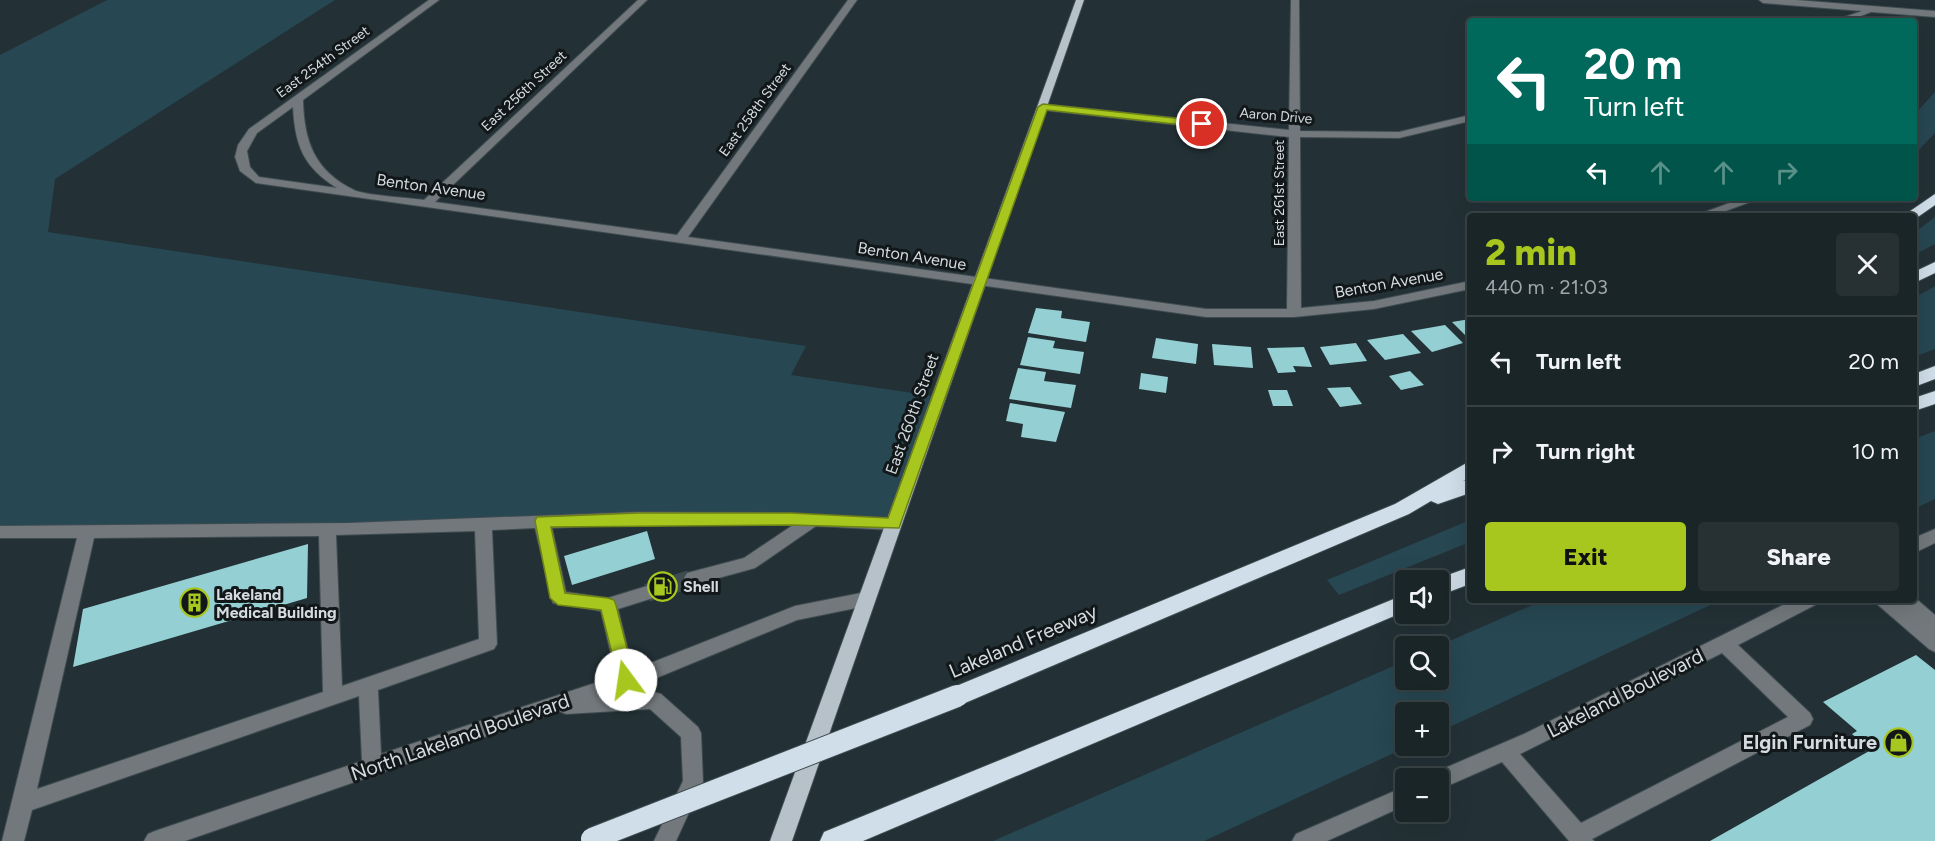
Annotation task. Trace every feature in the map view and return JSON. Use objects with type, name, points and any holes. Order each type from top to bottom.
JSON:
[{"type":"highway","points":[[1914,213],[1935,198]]},
{"type":"highway","points":[[1917,276],[1935,267]]},
{"type":"highway","points":[[1917,380],[1935,372]]},
{"type":"highway","points":[[1917,404],[1935,397]]},
{"type":"highway","name":"Lakeland Freeway","points":[[589,840],[957,696],[1402,508],[1467,470]]},
{"type":"highway","points":[[1402,508],[1467,487]]},
{"type":"highway","points":[[1449,584],[1467,576]]},
{"type":"highway","points":[[833,841],[1395,607]]},
{"type":"main road","name":"East 260th Street","points":[[781,841],[1080,0]]},
{"type":"street","name":"East 254th Street","points":[[240,158],[243,143],[253,131],[435,0]]},
{"type":"street","name":"East 256th Street","points":[[426,204],[643,0]]},
{"type":"street","name":"East 258th Street","points":[[681,238],[853,0]]},
{"type":"street","name":"East 261st Street","points":[[1294,313],[1295,0]]},
{"type":"street","points":[[1763,0],[1935,14]]},
{"type":"street","points":[[1848,18],[1876,9]]},
{"type":"street","name":"Benton Avenue","points":[[298,98],[298,117],[303,141],[319,170],[350,192]]},
{"type":"street","name":"Aaron Drive","points":[[1043,107],[1294,134],[1399,135],[1467,119]]},
{"type":"street","name":"Benton Avenue","points":[[240,158],[243,170],[256,180],[1206,313],[1294,313],[1374,305],[1467,286]]},
{"type":"street","points":[[1709,213],[1746,201]]},
{"type":"street","points":[[0,532],[327,529],[638,518],[813,520],[893,524]]},
{"type":"street","points":[[693,578],[749,562],[813,520]]},
{"type":"street","points":[[542,521],[558,598],[608,605],[647,593]]},
{"type":"street","points":[[23,803],[488,644],[483,524]]},
{"type":"street","points":[[327,529],[333,697]]},
{"type":"street","points":[[13,841],[87,531]]},
{"type":"street","points":[[1917,544],[1935,535]]},
{"type":"street","name":"North Lakeland Boulevard","points":[[155,841],[626,680],[795,613],[866,599]]},
{"type":"street","name":"Lakeland Boulevard","points":[[1449,776],[1505,751],[1803,603]]},
{"type":"street","points":[[1887,603],[1935,644]]},
{"type":"street","points":[[1909,603],[1935,625]]},
{"type":"street","points":[[608,605],[626,680]]},
{"type":"street","points":[[1505,751],[1581,838],[1803,719],[1724,643]]},
{"type":"street","points":[[368,685],[372,767]]},
{"type":"street","points":[[544,708],[654,700],[691,733],[693,782],[665,841]]},
{"type":"street","points":[[1303,841],[1395,800]]},
{"type":"shaded area","points":[[107,0],[335,0],[55,179],[48,232],[806,346],[791,375],[939,397],[893,524],[791,519],[0,532],[0,55]]},
{"type":"shaded area","points":[[1935,92],[1935,133],[1917,152],[1917,112]]},
{"type":"shaded area","points":[[1935,217],[1935,244],[1917,253],[1917,231]]},
{"type":"shaded area","points":[[1935,286],[1935,349],[1917,356],[1917,296]]},
{"type":"shaded area","points":[[1935,431],[1935,499],[1917,508],[1917,438]]},
{"type":"shaded area","points":[[1467,521],[1467,543],[1401,570],[1395,570],[1395,572],[1339,595],[1327,580]]},
{"type":"shaded area","points":[[1537,603],[1715,603],[1449,727],[1449,702],[1395,702],[1395,752],[1204,841],[993,841],[1395,665],[1395,690],[1449,690],[1449,641]]},
{"type":"building","points":[[1036,308],[1062,311],[1061,318],[1090,322],[1086,342],[1028,333]]},
{"type":"building","points":[[1467,320],[1467,337],[1452,322]]},
{"type":"building","points":[[1445,325],[1463,343],[1432,352],[1411,331]]},
{"type":"building","points":[[1403,334],[1421,353],[1385,360],[1367,340]]},
{"type":"building","points":[[1028,337],[1055,341],[1053,348],[1084,352],[1080,374],[1020,365]]},
{"type":"building","points":[[1156,338],[1198,344],[1196,364],[1152,358]]},
{"type":"building","points":[[1356,343],[1367,361],[1330,365],[1320,347]]},
{"type":"building","points":[[1212,344],[1251,347],[1253,368],[1214,365]]},
{"type":"building","points":[[1304,347],[1312,367],[1293,366],[1296,372],[1278,373],[1267,348]]},
{"type":"building","points":[[1018,368],[1046,372],[1044,381],[1076,385],[1071,408],[1009,399]]},
{"type":"building","points":[[1410,371],[1424,385],[1401,390],[1389,376]]},
{"type":"building","points":[[1141,373],[1168,377],[1166,393],[1139,389]]},
{"type":"building","points":[[1350,387],[1362,404],[1340,407],[1327,388]]},
{"type":"building","points":[[1268,390],[1287,390],[1293,406],[1273,406]]},
{"type":"building","points":[[1010,403],[1065,412],[1056,442],[1021,437],[1023,424],[1006,421]]},
{"type":"building","points":[[647,531],[655,559],[572,585],[564,556]]},
{"type":"building","name":"Lakeland Medical Building","points":[[308,544],[307,598],[73,667],[83,609]]},
{"type":"building","name":"Elgin Furniture","points":[[1916,655],[1935,670],[1935,841],[1710,841],[1871,750],[1852,734],[1857,731],[1823,702]]},
{"type":"tunnel","points":[[647,593],[693,578]]},
{"type":"place","name":"Shell","points":[[662,586]]},
{"type":"place","name":"Lakeland Medical Building","points":[[195,603]]},
{"type":"place","name":"Elgin Furniture","points":[[1898,742]]},
{"type":"route","points":[[626,680],[608,605],[558,598],[542,521],[638,518],[791,519],[893,524],[1043,107],[1202,124]]}]
